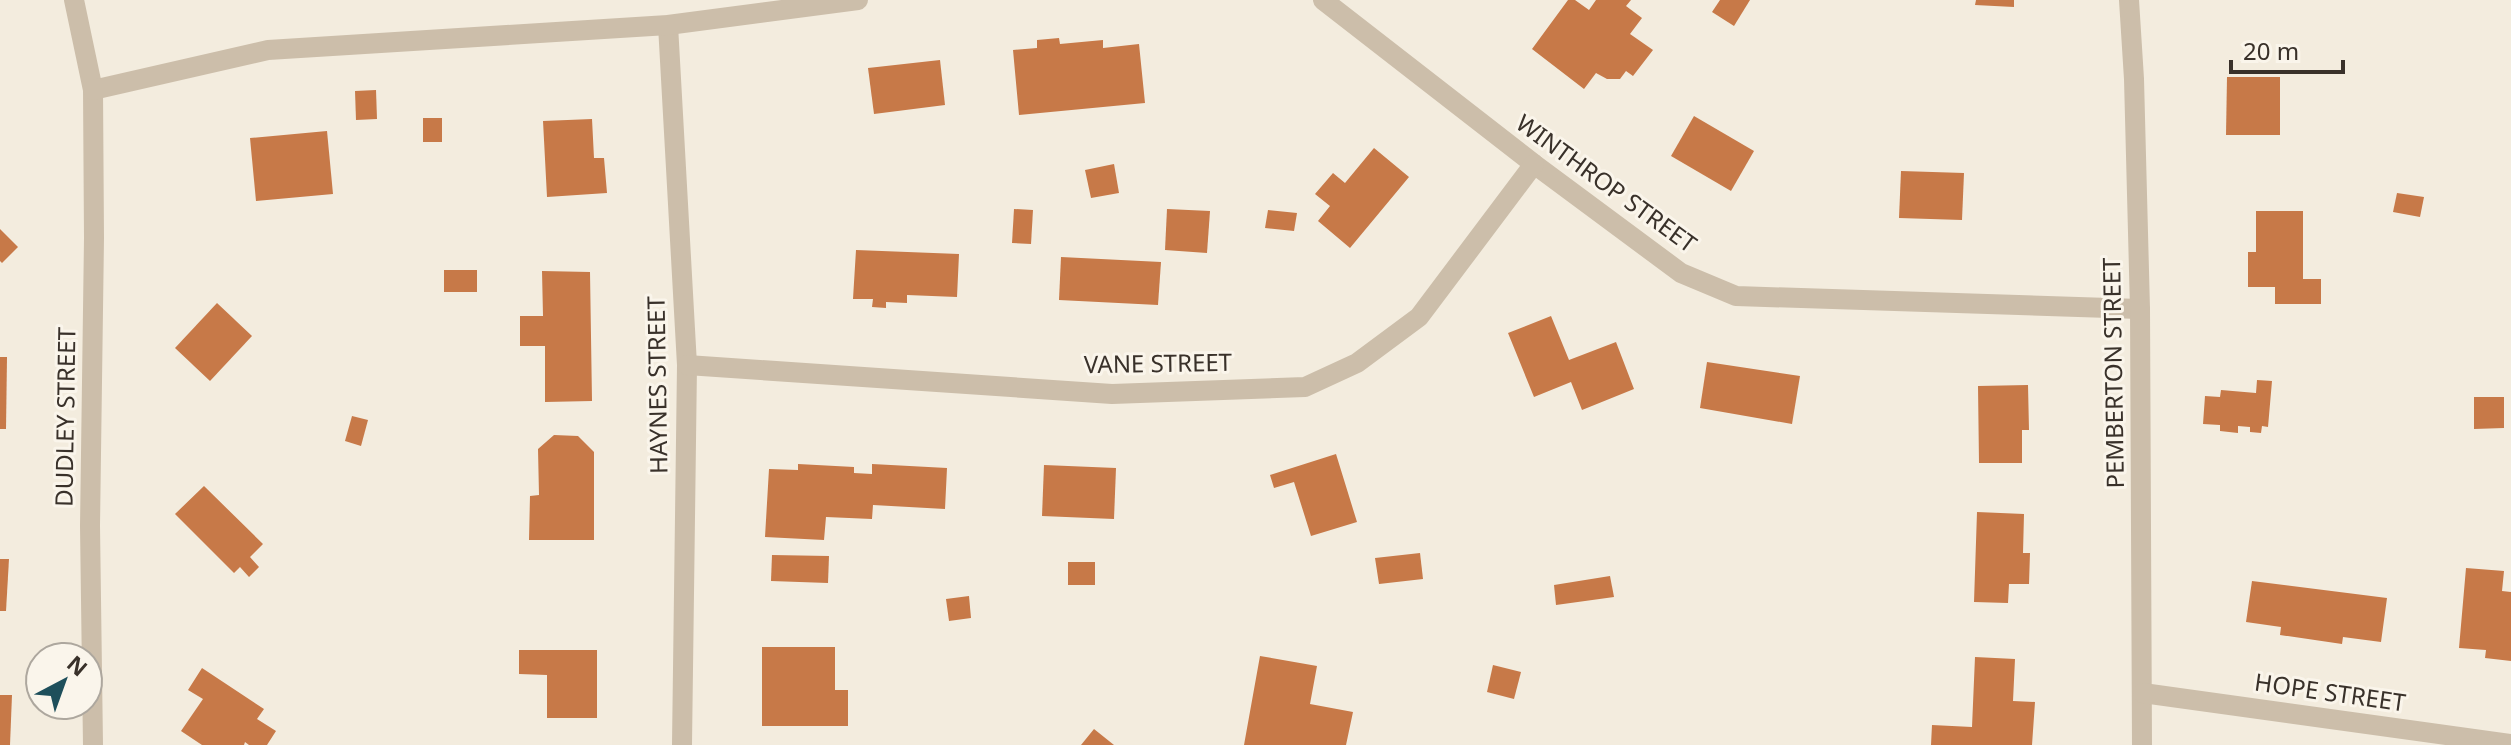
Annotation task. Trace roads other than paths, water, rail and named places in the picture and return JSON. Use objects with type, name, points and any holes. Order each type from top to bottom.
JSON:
[{"type":"street","name":"DUDLEY STREET","points":[[74,0],[93,90],[90,526],[93,745]]},
{"type":"street","points":[[93,90],[268,50],[668,25],[858,0]]},
{"type":"street","name":"WINTHROP STREET","points":[[1323,0],[1534,164],[1681,273],[1736,296],[2140,309]]},
{"type":"street","name":"PEMBERTON STREET","points":[[2129,0],[2140,309],[2142,745]]},
{"type":"street","name":"HAYNES STREET","points":[[668,25],[687,365],[682,745]]},
{"type":"street","name":"VANE STREET","points":[[687,365],[1112,394],[1305,387],[1357,363],[1419,317],[1534,164]]},
{"type":"street","name":"HOPE STREET","points":[[2143,693],[2511,744]]}]
